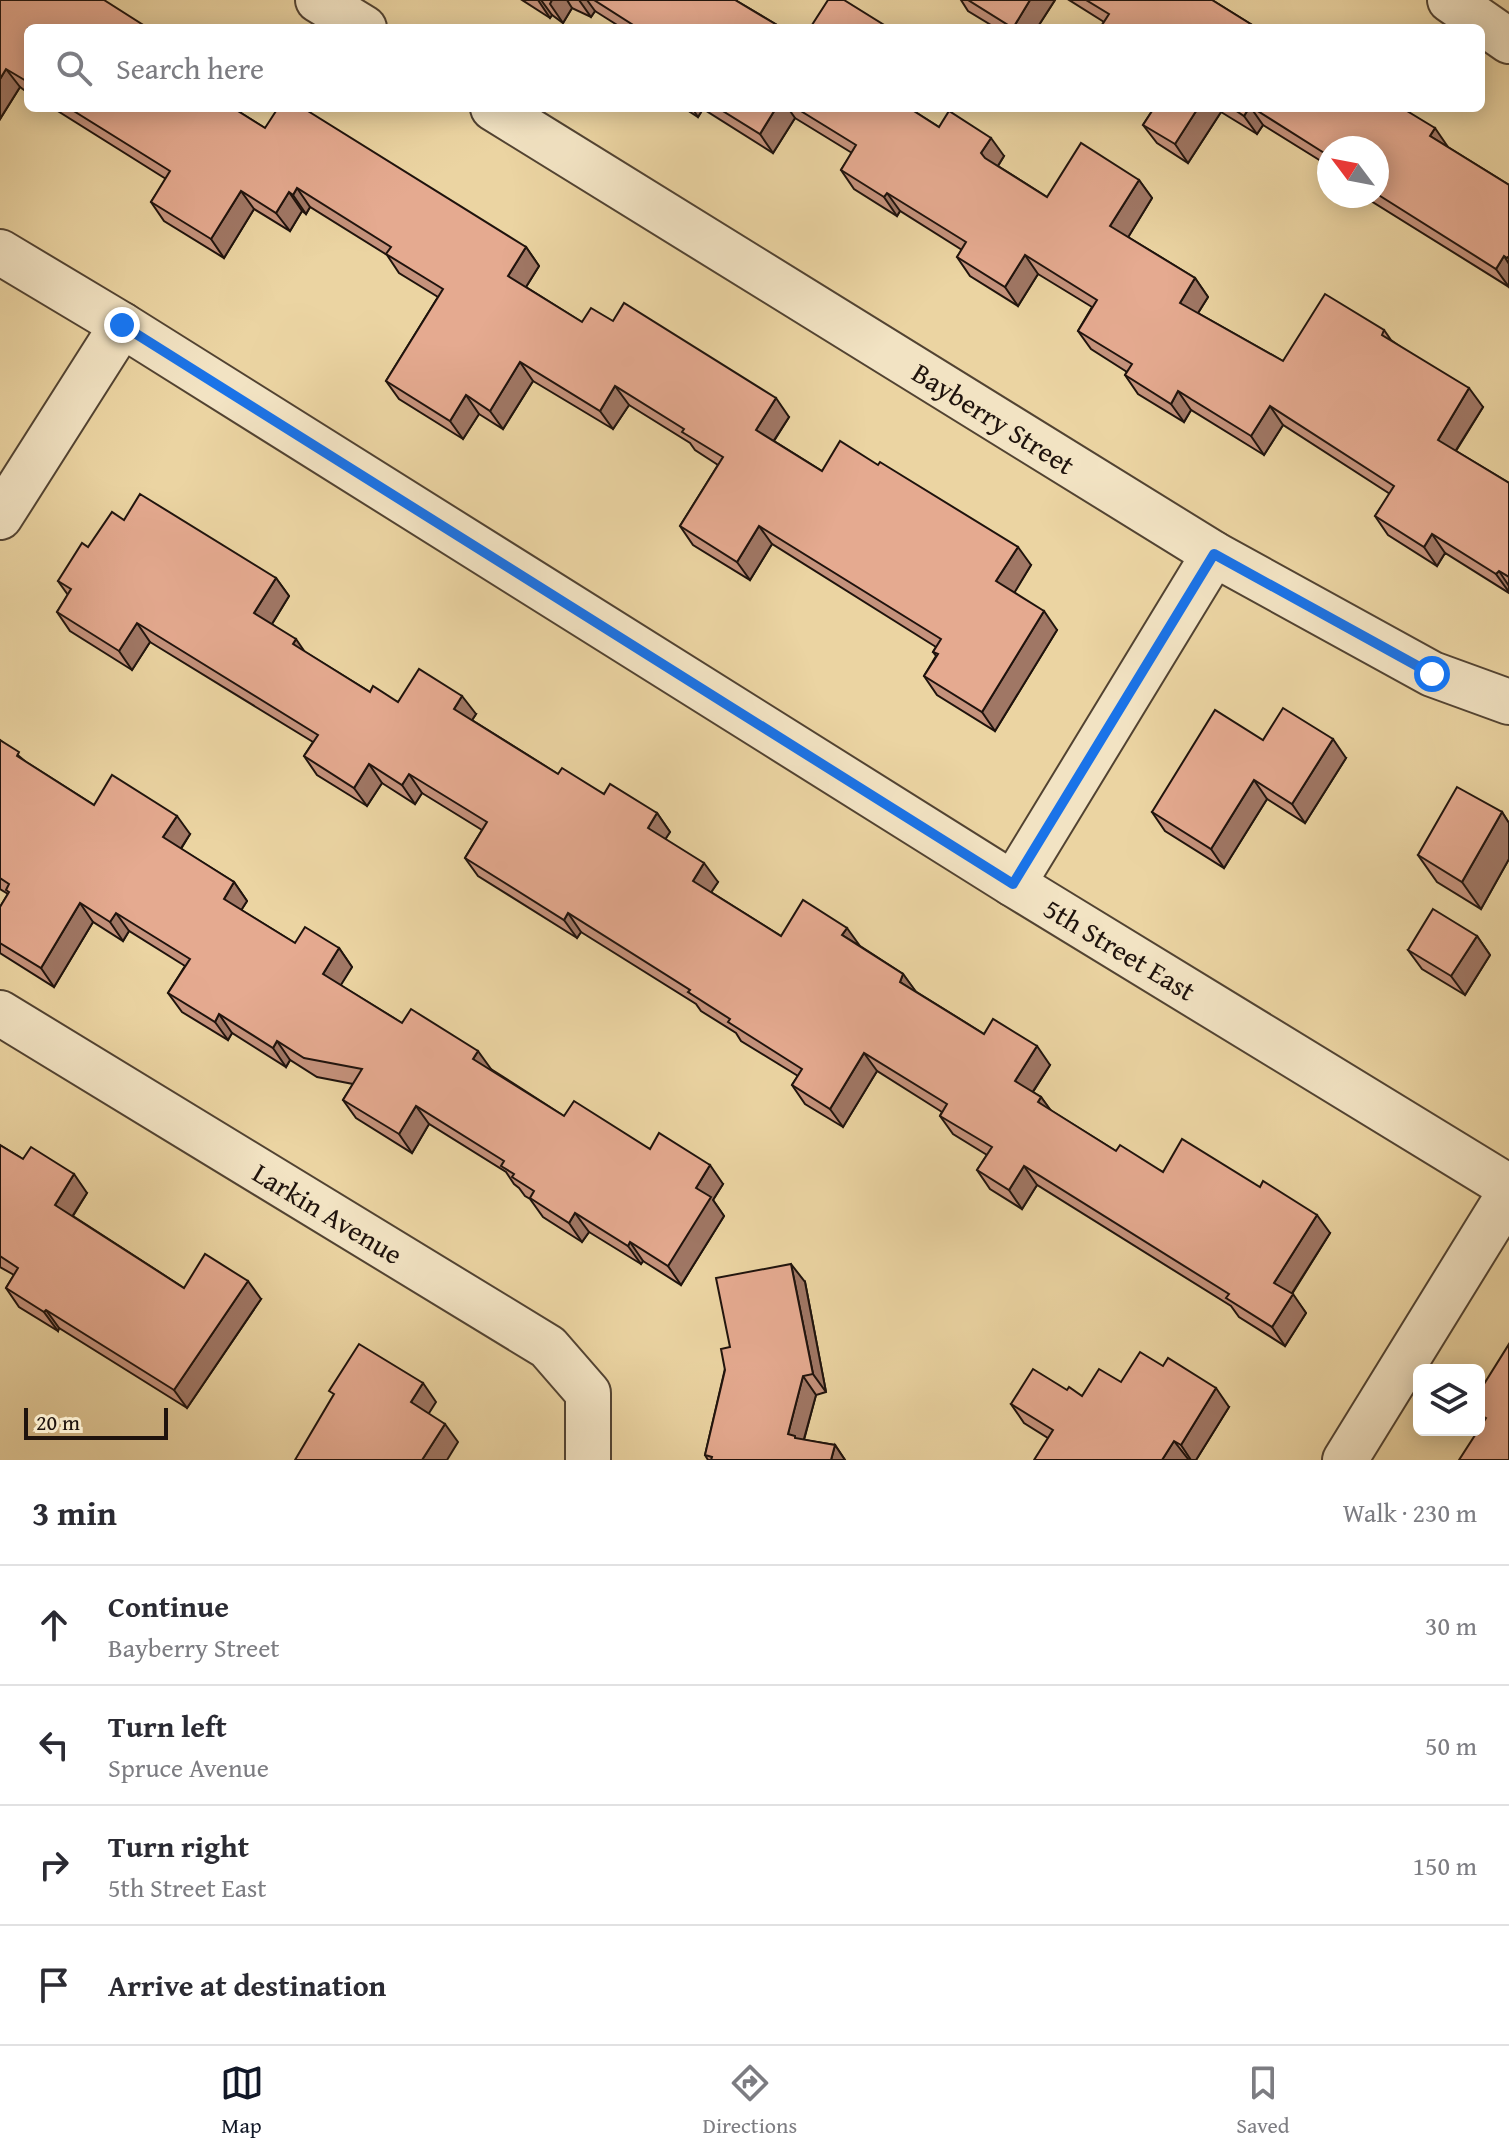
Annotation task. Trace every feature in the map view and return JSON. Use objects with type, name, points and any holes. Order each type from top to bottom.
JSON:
[{"type":"street","points":[[318,0],[357,24]]},
{"type":"street","points":[[1450,0],[1485,24]]},
{"type":"street","points":[[1485,24],[1509,41]]},
{"type":"street","name":"Bayberry Street","points":[[499,112],[1214,554],[1432,674],[1509,702]]},
{"type":"street","name":"5th Street East","points":[[0,252],[122,325],[1013,884],[1509,1187]]},
{"type":"street","points":[[0,517],[122,325]]},
{"type":"street","points":[[1013,884],[1214,554]]},
{"type":"street","name":"Larkin Avenue","points":[[0,1013],[548,1347],[588,1393],[588,1460]]},
{"type":"street","points":[[1345,1460],[1509,1194]]},
{"type":"building","points":[[0,0],[104,0],[142,24],[24,24],[24,80],[6,69],[0,79]]},
{"type":"building","points":[[594,0],[735,0],[775,24],[632,24]]},
{"type":"building","points":[[828,0],[844,0],[883,24],[813,24]]},
{"type":"building","points":[[968,0],[1030,0],[1015,24],[1007,24]]},
{"type":"building","points":[[1086,0],[1212,0],[1251,24],[1103,24],[1109,14]]},
{"type":"building","points":[[75,112],[239,112],[265,128],[275,112],[309,112],[526,247],[508,276],[582,322],[591,308],[613,321],[624,303],[776,398],[756,430],[822,471],[840,441],[878,465],[880,462],[1018,547],[996,581],[1044,611],[982,712],[924,676],[938,654],[933,652],[941,639],[759,526],[737,562],[680,526],[723,457],[682,432],[684,429],[615,386],[600,411],[520,362],[490,411],[466,395],[450,421],[386,381],[443,289],[386,254],[391,247],[297,188],[293,195],[289,192],[276,213],[241,191],[211,239],[151,202],[170,171]]},
{"type":"building","points":[[724,112],[774,112],[760,134]]},
{"type":"building","points":[[802,112],[915,112],[939,127],[951,112],[991,138],[981,153],[985,158],[1047,197],[1081,143],[1139,180],[1110,226],[1195,278],[1180,303],[1283,361],[1325,294],[1384,330],[1382,335],[1469,388],[1438,440],[1509,483],[1509,577],[1499,571],[1496,574],[1432,534],[1424,547],[1375,516],[1394,486],[1270,406],[1251,436],[1178,391],[1171,404],[1125,375],[1132,364],[1078,331],[1097,300],[1025,255],[1005,287],[957,257],[966,242],[887,193],[884,197],[841,170],[856,145]]},
{"type":"building","points":[[1151,112],[1195,112],[1175,144],[1143,125]]},
{"type":"building","points":[[1259,112],[1409,112],[1435,128],[1430,136],[1509,185],[1509,256],[1504,256],[1496,269],[1389,202],[1389,136],[1317,136],[1317,148]]},
{"type":"building","points":[[140,494],[276,578],[254,613],[296,639],[293,644],[370,692],[373,686],[398,702],[419,669],[462,696],[454,709],[558,774],[562,768],[604,794],[610,784],[657,813],[648,828],[704,863],[693,881],[781,936],[803,900],[847,928],[842,935],[903,974],[900,982],[984,1034],[993,1019],[1037,1046],[1015,1081],[1041,1097],[1038,1102],[1116,1151],[1120,1145],[1163,1172],[1182,1139],[1260,1187],[1263,1181],[1317,1215],[1274,1283],[1293,1294],[1272,1327],[1226,1298],[1229,1294],[1024,1166],[1009,1190],[977,1170],[992,1147],[940,1116],[947,1104],[864,1053],[830,1109],[792,1085],[802,1069],[728,1022],[730,1019],[688,992],[690,990],[568,913],[564,920],[465,858],[487,822],[409,774],[402,785],[369,764],[354,788],[304,756],[318,735],[137,623],[119,651],[57,612],[71,589],[58,581],[82,543],[88,547],[112,512],[124,520]]},
{"type":"building","points":[[1283,708],[1333,739],[1292,804],[1254,780],[1211,849],[1152,812],[1215,710],[1263,740]]},
{"type":"building","points":[[0,740],[19,752],[17,756],[94,805],[112,775],[177,816],[163,837],[234,882],[224,899],[295,943],[305,927],[339,948],[323,974],[402,1023],[411,1009],[478,1051],[473,1059],[564,1116],[574,1101],[650,1149],[659,1133],[710,1165],[696,1188],[711,1197],[668,1266],[630,1242],[628,1246],[575,1213],[569,1223],[530,1198],[534,1191],[501,1166],[504,1161],[416,1106],[399,1134],[343,1100],[362,1069],[304,1058],[277,1041],[273,1048],[219,1014],[215,1022],[168,993],[190,959],[116,913],[110,922],[80,903],[41,968],[0,943],[0,907],[9,892],[6,890],[9,884],[0,878]]},
{"type":"building","points":[[1457,787],[1502,812],[1462,882],[1418,855]]},
{"type":"building","points":[[1433,909],[1477,936],[1451,976],[1408,950]]},
{"type":"building","points":[[0,1145],[23,1159],[31,1147],[74,1174],[55,1205],[184,1288],[205,1254],[248,1281],[174,1390],[6,1288],[18,1268],[0,1256]]},
{"type":"building","points":[[791,1264],[813,1374],[803,1376],[788,1434],[835,1445],[831,1460],[711,1460],[712,1457],[705,1455],[725,1370],[721,1349],[730,1347],[716,1278]]},
{"type":"building","points":[[359,1344],[423,1383],[411,1402],[445,1424],[422,1460],[295,1460],[334,1394],[329,1391]]},
{"type":"building","points":[[1509,1344],[1509,1460],[1459,1460],[1474,1436],[1485,1436],[1485,1382]]},
{"type":"building","points":[[1140,1352],[1163,1366],[1168,1358],[1216,1388],[1181,1445],[1174,1441],[1162,1460],[1034,1460],[1053,1430],[1011,1404],[1033,1369],[1082,1396],[1099,1369],[1121,1382]]},
{"type":"route","points":[[122,325],[1013,884],[1214,554],[1432,674]]}]
